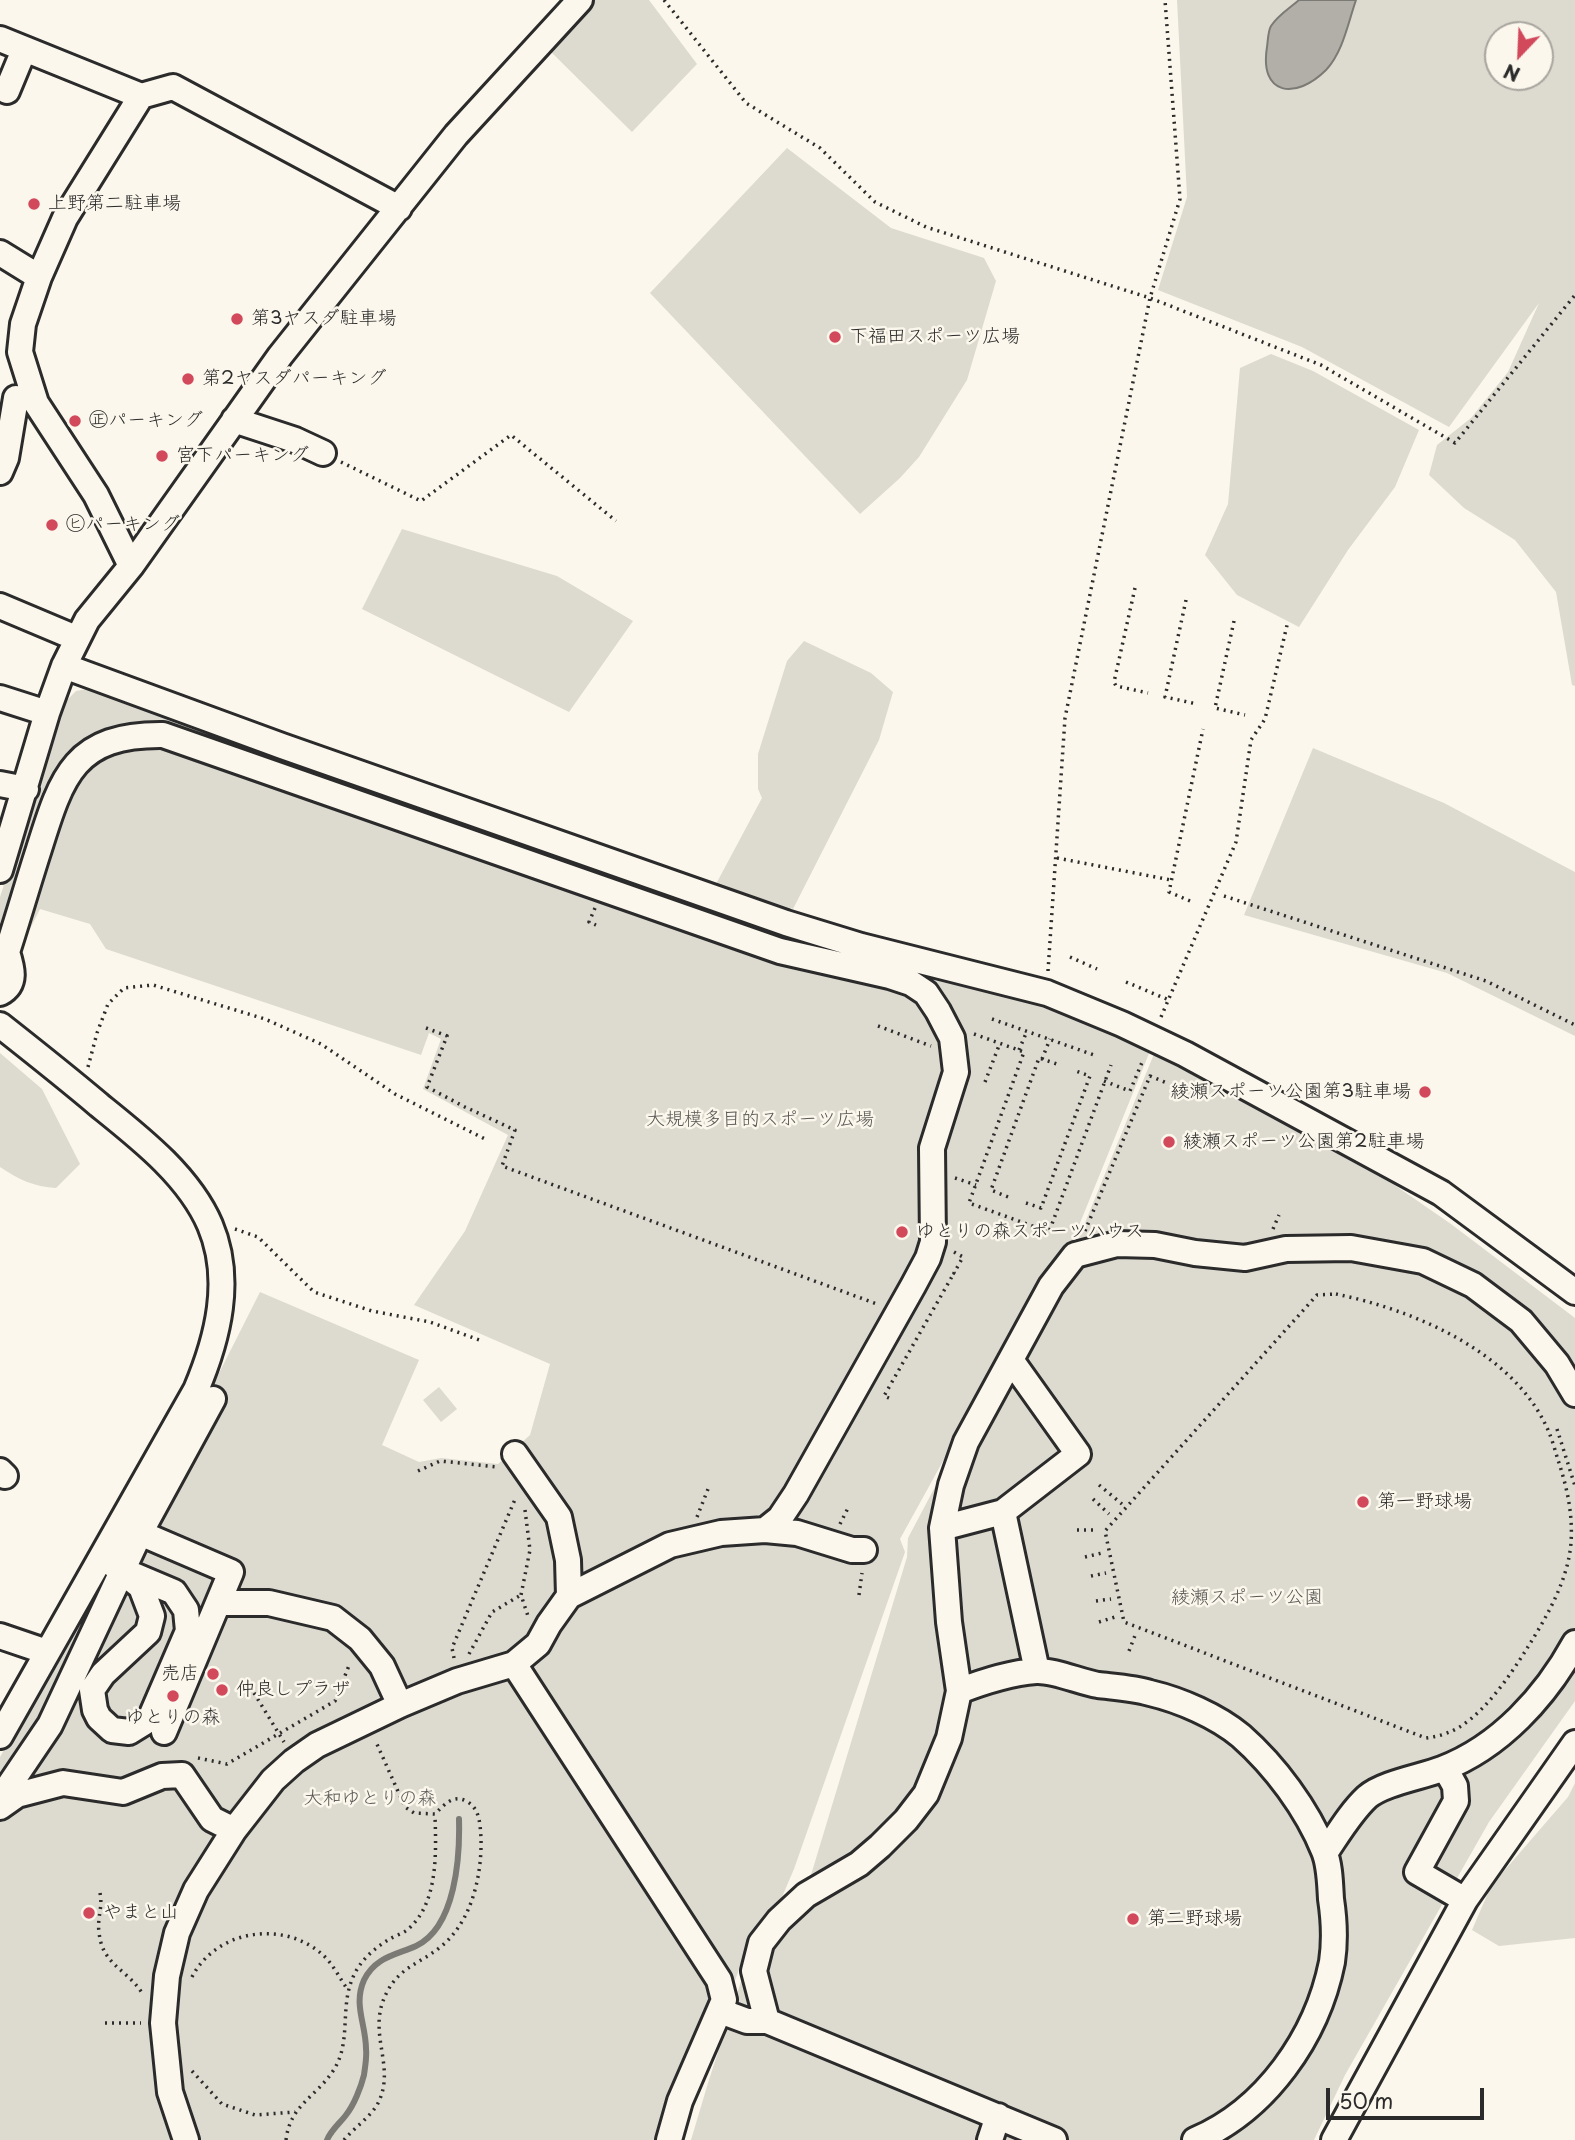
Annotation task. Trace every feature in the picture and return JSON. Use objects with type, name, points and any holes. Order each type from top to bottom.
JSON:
[{"type":"street","points":[[0,870],[47,713],[76,638],[88,620],[131,566],[280,356],[456,135],[580,0]]},
{"type":"street","points":[[0,39],[141,96],[173,87],[398,208]]},
{"type":"street","points":[[7,91],[24,50]]},
{"type":"street","points":[[0,472],[6,458],[17,398],[23,324],[39,277],[65,218],[141,96]]},
{"type":"street","points":[[0,253],[39,277]]},
{"type":"street","points":[[17,398],[96,495],[131,566]]},
{"type":"street","points":[[234,421],[295,440],[323,453]]},
{"type":"street","points":[[0,606],[76,638]]},
{"type":"street","points":[[64,666],[269,742],[786,923],[861,946],[1047,993],[1089,1009],[1185,1054],[1441,1194],[1575,1292]]},
{"type":"street","points":[[0,698],[47,713]]},
{"type":"street","points":[[0,993],[7,989],[13,974],[7,952],[57,793],[71,768],[92,750],[136,735],[163,735],[780,951],[890,976],[911,983],[926,993],[939,1011],[951,1038],[956,1072],[932,1148],[933,1242],[928,1258],[899,1312],[796,1494],[780,1518],[765,1530]]},
{"type":"street","points":[[0,784],[26,789]]},
{"type":"street","points":[[0,1025],[153,1149],[197,1200],[210,1225],[220,1259],[221,1306],[212,1352],[112,1563],[50,1725],[0,1799]]},
{"type":"street","points":[[767,2021],[754,1971],[761,1943],[779,1920],[806,1895],[859,1864],[906,1820],[926,1794],[948,1738],[959,1691],[949,1622],[942,1528],[950,1485],[966,1442],[1010,1360],[1051,1286],[1075,1255],[1117,1244],[1155,1245],[1195,1253],[1245,1258],[1286,1249],[1351,1248],[1423,1261],[1473,1285],[1521,1321],[1557,1364],[1575,1394]]},
{"type":"street","points":[[942,1528],[1003,1511],[1078,1454],[1010,1360]]},
{"type":"street","points":[[0,1736],[47,1652],[112,1563],[140,1533],[213,1399]]},
{"type":"street","points":[[515,1454],[559,1517],[568,1560],[569,1596]]},
{"type":"street","points":[[1003,1511],[1037,1671]]},
{"type":"street","points":[[186,2140],[170,2092],[163,2023],[167,1976],[177,1933],[196,1890],[234,1830],[273,1780],[317,1745],[366,1720],[457,1681],[514,1664],[538,1644],[548,1624],[569,1596],[670,1545],[721,1533],[765,1530],[797,1533],[864,1550]]},
{"type":"street","points":[[140,1533],[232,1572],[164,1732]]},
{"type":"street","points":[[112,1563],[174,1591],[186,1610],[188,1631],[150,1719],[129,1732],[112,1730],[99,1718],[92,1690],[103,1674],[148,1632],[152,1616],[141,1587],[112,1563]]},
{"type":"street","points":[[218,1603],[270,1603],[333,1618],[360,1639],[382,1666],[400,1705]]},
{"type":"street","points":[[0,1636],[47,1652]]},
{"type":"street","points":[[1325,1853],[1351,1815],[1369,1796],[1445,1768],[1497,1738],[1532,1706],[1563,1665],[1575,1643]]},
{"type":"street","points":[[514,1664],[719,1980],[724,2000],[680,2101],[669,2140]]},
{"type":"street","points":[[959,1691],[1037,1671],[1150,1693],[1200,1713],[1240,1735],[1275,1772],[1302,1811],[1325,1853],[1334,1921],[1332,1961],[1320,2005],[1299,2048],[1276,2080],[1212,2133],[1195,2140]]},
{"type":"street","points":[[1334,2140],[1465,1900],[1575,1743]]},
{"type":"street","points":[[1445,1768],[1455,1786],[1456,1801],[1417,1872],[1465,1900]]},
{"type":"street","points":[[0,1807],[17,1795],[63,1783],[123,1792],[162,1776],[182,1775],[212,1819],[234,1830]]},
{"type":"street","points":[[720,2011],[747,2021],[767,2021],[1054,2140]]},
{"type":"street","points":[[990,2140],[998,2116]]},
{"type":"path","points":[[664,0],[746,103],[820,148],[875,202],[926,228],[1150,298],[1321,365],[1455,443],[1575,295]]},
{"type":"path","points":[[1047,993],[1065,718],[1150,298],[1180,199],[1165,0]]},
{"type":"path","points":[[323,453],[421,501],[511,435],[616,521]]},
{"type":"path","points":[[1135,588],[1114,682],[1116,686],[1148,693]]},
{"type":"path","points":[[1186,600],[1165,697],[1197,704]]},
{"type":"path","points":[[1234,621],[1215,708],[1245,715]]},
{"type":"path","points":[[1104,1081],[1130,1091],[1236,842],[1251,740],[1265,719],[1288,621]]},
{"type":"path","points":[[1191,901],[1169,892],[1203,729]]},
{"type":"path","points":[[1056,858],[1171,880]]},
{"type":"path","points":[[1224,896],[1486,981],[1575,1025]]},
{"type":"path","points":[[1070,957],[1097,969]]},
{"type":"path","points":[[1126,982],[1169,1000]]},
{"type":"path","points":[[81,1090],[108,1003],[124,988],[153,985],[265,1019],[321,1044],[395,1094],[486,1140]]},
{"type":"path","points":[[992,1018],[1094,1055]]},
{"type":"path","points":[[943,1023],[1024,1052],[970,1203],[1049,1232],[1111,1065]]},
{"type":"path","points":[[878,1026],[932,1046]]},
{"type":"path","points":[[426,1028],[447,1036],[427,1087],[465,1108],[515,1130],[502,1166],[899,1312]]},
{"type":"path","points":[[1019,1050],[1027,1031]]},
{"type":"path","points":[[1042,1059],[1050,1039]]},
{"type":"path","points":[[985,1082],[1000,1043]]},
{"type":"path","points":[[1008,1196],[991,1190],[1039,1058],[1057,1064]]},
{"type":"path","points":[[1026,1203],[1041,1208],[1090,1076],[1073,1070]]},
{"type":"path","points":[[1075,1255],[1150,1076],[1167,1083]]},
{"type":"path","points":[[956,1178],[976,1185]]},
{"type":"path","points":[[210,1225],[227,1225],[258,1237],[314,1292],[372,1311],[430,1322],[482,1340]]},
{"type":"path","points":[[889,1398],[884,1395],[956,1274],[962,1257],[950,1251]]},
{"type":"path","points":[[1336,1294],[1360,1299],[1425,1322],[1457,1338],[1486,1356],[1511,1378],[1548,1428],[1569,1493],[1571,1544],[1560,1587],[1545,1619],[1496,1692],[1475,1715],[1449,1733],[1426,1738],[1150,1634],[1124,1622],[1105,1531],[1317,1295],[1336,1294]]},
{"type":"path","points":[[1557,1429],[1575,1486]]},
{"type":"path","points":[[418,1471],[440,1461],[518,1469],[515,1454]]},
{"type":"path","points":[[1100,1485],[1122,1504]]},
{"type":"path","points":[[457,1681],[452,1648],[516,1496]]},
{"type":"path","points":[[1093,1499],[1109,1514]]},
{"type":"path","points":[[525,1510],[530,1550],[521,1595],[538,1644]]},
{"type":"path","points":[[1077,1530],[1095,1530]]},
{"type":"path","points":[[1086,1557],[1102,1553]]},
{"type":"path","points":[[1091,1576],[1106,1573]]},
{"type":"path","points":[[457,1681],[492,1612],[521,1595]]},
{"type":"path","points":[[1096,1601],[1111,1598]]},
{"type":"path","points":[[1099,1622],[1115,1617]]},
{"type":"path","points":[[1129,1651],[1136,1633]]},
{"type":"path","points":[[182,1775],[190,1756],[227,1764],[335,1701],[360,1639]]},
{"type":"path","points":[[254,1693],[296,1760]]},
{"type":"path","points":[[345,2140],[376,2107],[382,2095],[385,2070],[378,2022],[387,1991],[401,1972],[440,1947],[461,1926],[475,1891],[481,1846],[478,1814],[468,1802],[456,1798],[450,1800],[435,1814],[414,1813],[405,1807],[366,1720]]},
{"type":"path","points":[[286,2140],[295,2112],[332,2072],[342,2054],[348,1990],[355,1974],[375,1949],[406,1931],[417,1920],[425,1905],[436,1854],[435,1814]]},
{"type":"path","points":[[100,1894],[102,1905],[98,1929],[104,1953],[112,1964],[132,1980],[163,2023]]},
{"type":"path","points":[[189,1985],[194,1973],[223,1942],[258,1932],[294,1938],[323,1955],[348,1990]]},
{"type":"path","points":[[104,2023],[163,2023]]},
{"type":"path","points":[[188,2062],[192,2071],[222,2104],[255,2115],[295,2112]]},
{"type":"green space","points":[[591,0],[649,0],[697,64],[632,132],[548,49]]},
{"type":"green space","points":[[1177,0],[1575,0],[1575,686],[1572,685],[1556,592],[1515,540],[1464,508],[1429,475],[1437,445],[1471,418],[1508,372],[1539,303],[1449,427],[1302,347],[1158,290],[1187,197]]},
{"type":"green space","name":"下福田スポーツ広場","points":[[787,148],[891,228],[984,258],[996,281],[967,380],[919,457],[860,514],[650,293]]},
{"type":"green space","points":[[1271,354],[1313,371],[1419,430],[1395,487],[1348,550],[1299,627],[1237,595],[1205,555],[1228,504],[1240,368]]},
{"type":"green space","points":[[402,529],[557,576],[633,621],[569,712],[362,609]]},
{"type":"green space","points":[[804,641],[871,673],[893,692],[879,740],[793,909],[716,884],[762,798],[758,789],[758,754],[787,661]]},
{"type":"green space","name":"大和ゆとりの森","points":[[88,689],[842,954],[1022,996],[1101,1025],[1150,1051],[1069,1250],[1039,1287],[900,1539],[905,1552],[794,1869],[779,1904],[751,1937],[695,2089],[681,2140],[0,2140],[0,1757],[207,1397],[260,1292],[419,1360],[382,1445],[419,1462],[441,1458],[498,1464],[530,1435],[550,1364],[414,1305],[465,1231],[508,1135],[423,1089],[441,1039],[429,1033],[421,1055],[106,949],[90,924],[40,909],[16,957],[22,977],[20,993],[10,1005],[0,1005],[0,897],[62,705],[76,691]]},
{"type":"green space","points":[[1313,748],[1444,803],[1575,872],[1575,1036],[1447,973],[1244,915]]},
{"type":"green space","points":[[0,1053],[42,1089],[80,1164],[56,1188],[26,1182],[0,1167]]},
{"type":"green space","name":"綾瀬スポーツ公園","points":[[1154,1054],[1393,1184],[1451,1224],[1575,1318],[1575,1701],[1489,1822],[1345,2075],[1314,2140],[691,2140],[756,1935],[811,1875],[907,1557],[908,1538],[1039,1290],[1073,1252]]},
{"type":"green space","points":[[439,1387],[457,1409],[441,1422],[423,1400]]},
{"type":"green space","points":[[1575,1783],[1575,1938],[1499,1946],[1472,1930],[1491,1886],[1568,1797]]},
{"type":"shaded area","points":[[1299,0],[1356,0],[1341,46],[1332,63],[1315,80],[1303,86],[1282,88],[1274,84],[1266,63],[1269,33],[1277,18]]},
{"type":"waterway","points":[[327,2140],[352,2106],[364,2075],[366,2052],[360,2006],[364,1980],[374,1966],[416,1946],[429,1937],[440,1923],[453,1889],[459,1819]]},
{"type":"place","name":"上野第二駐車場","points":[[34,204]]},
{"type":"place","name":"第3ヤスダ駐車場","points":[[237,319]]},
{"type":"place","name":"下福田スポーツ広場","points":[[835,337]]},
{"type":"place","name":"第2ヤスダパーキング","points":[[188,379]]},
{"type":"place","name":"㊣パーキング","points":[[75,421]]},
{"type":"place","name":"宮下パーキング","points":[[162,456]]},
{"type":"place","name":"㋪パーキング","points":[[52,525]]},
{"type":"place","name":"綾瀬スポーツ公園第3駐車場","points":[[1425,1092]]},
{"type":"place","name":"綾瀬スポーツ公園第2駐車場","points":[[1169,1142]]},
{"type":"place","name":"ゆとりの森スポーツハウス","points":[[902,1232]]},
{"type":"place","name":"第一野球場","points":[[1363,1502]]},
{"type":"place","name":"売店","points":[[213,1674]]},
{"type":"place","name":"仲良しプラザ","points":[[222,1690]]},
{"type":"place","name":"ゆとりの森","points":[[173,1696]]},
{"type":"place","name":"やまと山","points":[[89,1913]]},
{"type":"place","name":"第二野球場","points":[[1133,1919]]},
{"type":"park label","name":"大規模多目的スポーツ広場","points":[[760,1120]]}]
